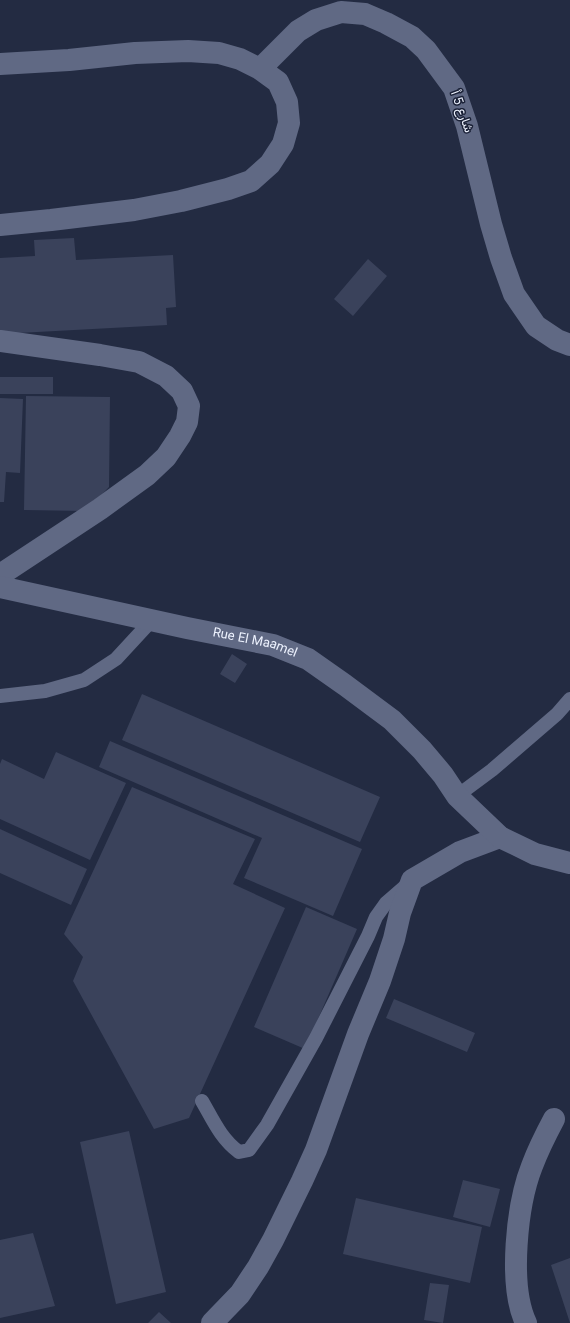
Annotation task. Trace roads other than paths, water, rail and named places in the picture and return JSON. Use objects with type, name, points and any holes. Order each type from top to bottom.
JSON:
[{"type":"street","name":"شارع 5 أ","points":[[260,69],[298,31],[316,20],[341,12],[365,14],[412,37],[426,50],[454,88],[467,126],[491,224],[514,294],[536,326],[557,340],[570,346]]},
{"type":"street","points":[[0,64],[69,60],[136,52],[188,51],[218,53],[240,59],[260,69],[278,82],[287,102],[289,123],[283,144],[275,157],[270,164],[251,181],[228,189],[181,201],[134,210],[0,225]]},
{"type":"street","points":[[0,341],[139,362],[166,376],[182,391],[189,406],[187,422],[180,436],[166,457],[147,475],[100,509],[0,574]]},
{"type":"street","name":"Rue El Maamel","points":[[0,587],[273,645],[308,660],[392,720],[422,750],[443,775],[457,796],[500,837],[535,854],[570,863]]},
{"type":"street","points":[[212,1323],[240,1294],[258,1267],[289,1210],[313,1157],[358,1034],[380,981],[394,939],[400,913],[412,880],[460,852],[500,837]]},
{"type":"street","points":[[526,1323],[518,1300],[516,1277],[519,1224],[524,1192],[532,1167],[554,1118]]},
{"type":"lane","points":[[0,696],[45,691],[84,680],[116,659],[152,620]]},
{"type":"lane","points":[[457,796],[492,770],[557,714],[570,699]]},
{"type":"lane","points":[[202,1101],[222,1136],[230,1145],[240,1152],[249,1150],[267,1125],[316,1038],[368,936],[376,917],[386,903],[412,880]]}]
